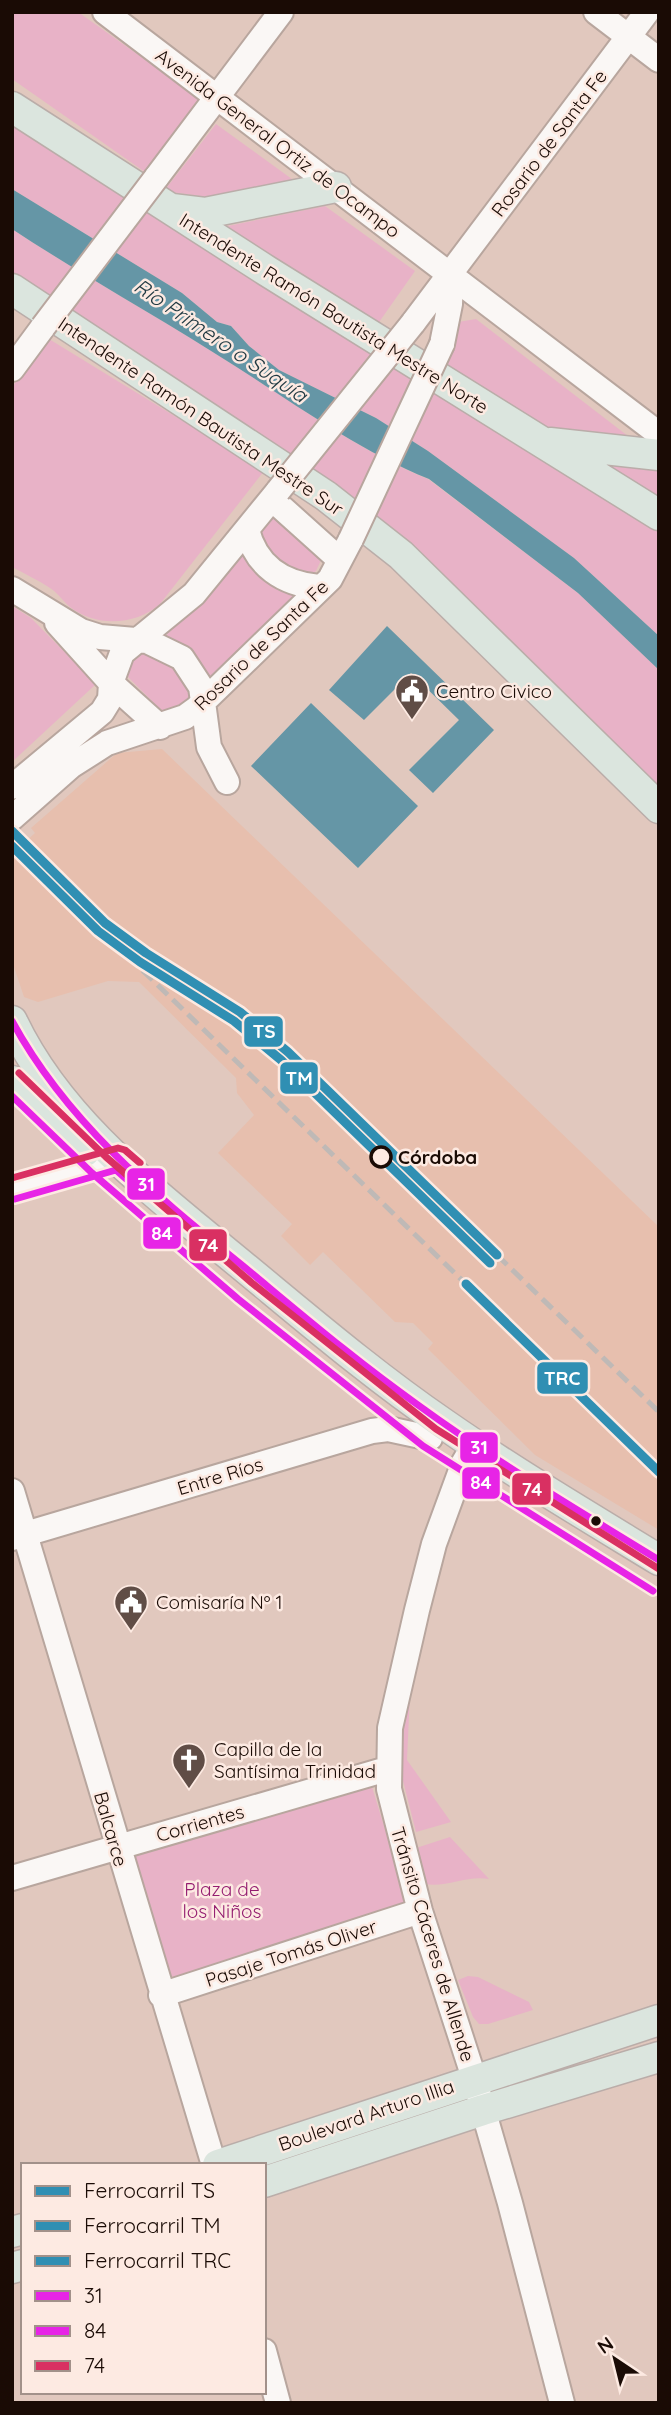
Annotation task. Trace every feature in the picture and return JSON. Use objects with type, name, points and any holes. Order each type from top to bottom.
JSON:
[{"type":"main road","name":"Intendente Ramón Bautista Mestre Norte","points":[[12,107],[539,442],[659,515]]},
{"type":"main road","points":[[169,208],[205,213],[336,187]]},
{"type":"main road","name":"Intendente Ramón Bautista Mestre Sur","points":[[25,304],[327,496],[401,555],[659,808]]},
{"type":"main road","points":[[539,442],[659,455]]},
{"type":"main road","points":[[12,1021],[35,1063],[109,1161],[245,1291],[430,1438],[469,1453],[659,1560]]},
{"type":"main road","points":[[12,1082],[109,1161],[185,1218],[469,1453],[659,1581]]},
{"type":"main road","points":[[474,2078],[546,2041],[659,2002]]},
{"type":"main road","points":[[474,2078],[659,2020]]},
{"type":"main road","name":"Boulevard Arturo Illia","points":[[266,2181],[483,2110],[659,2057]]},
{"type":"main road","name":"Boulevard Arturo Illia","points":[[222,2163],[474,2078]]},
{"type":"street","name":"Avenida General Ortiz de Ocampo","points":[[105,12],[659,434]]},
{"type":"street","points":[[12,369],[25,304],[156,178],[281,12]]},
{"type":"street","points":[[596,12],[659,60]]},
{"type":"street","name":"Rosario de Santa Fe","points":[[12,787],[95,720],[110,699],[111,683],[122,653],[135,640],[165,621],[194,594],[247,530],[451,275],[647,12]]},
{"type":"street","name":"Rosario de Santa Fe","points":[[12,817],[71,766],[107,743],[185,718],[330,579],[442,344],[450,304],[451,275]]},
{"type":"street","points":[[275,495],[346,550]]},
{"type":"street","points":[[247,530],[256,554],[275,574],[297,584],[319,587]]},
{"type":"street","points":[[12,589],[74,628],[92,635],[158,643],[182,658],[195,675],[204,699],[209,747],[227,782]]},
{"type":"street","points":[[42,607],[111,683],[160,727]]},
{"type":"street","points":[[12,1189],[109,1161]]},
{"type":"street","name":"Entre Ríos","points":[[19,1536],[372,1431],[388,1429],[430,1438]]},
{"type":"street","name":"Tránsito Cáceres de Allende","points":[[469,1453],[430,1558],[390,1728],[387,1769],[389,1789],[419,1911],[474,2078],[562,2403]]},
{"type":"street","name":"Balcarce","points":[[12,1491],[19,1536],[215,2163]]},
{"type":"street","name":"Corrientes","points":[[12,1878],[387,1769]]},
{"type":"street","name":"Pasaje Tomás Oliver","points":[[162,1995],[419,1911]]},
{"type":"street","points":[[266,2358],[278,2403]]},
{"type":"shaded area","points":[[162,749],[659,1227],[659,1530],[535,1455],[428,1349],[433,1343],[413,1323],[395,1322],[323,1252],[310,1265],[281,1236],[292,1224],[218,1153],[254,1115],[237,1093],[236,1078],[139,982],[108,981],[38,1002],[24,997],[12,961],[12,854],[35,833],[31,828],[117,753]]},
{"type":"green space","points":[[12,12],[78,12],[199,98],[145,172],[12,79]]},
{"type":"green space","points":[[12,107],[659,515],[659,636],[574,558],[428,451],[376,418],[279,370],[249,346],[231,326],[217,322],[182,293],[12,189]]},
{"type":"green space","points":[[216,124],[296,182],[215,198],[164,191]]},
{"type":"green space","points":[[325,206],[415,271],[377,325],[223,227]]},
{"type":"green space","points":[[12,229],[354,441],[428,479],[578,593],[659,670],[659,808],[401,555],[12,289]]},
{"type":"green space","points":[[476,319],[637,443],[562,445],[439,364],[458,322]]},
{"type":"green space","points":[[49,339],[264,471],[160,604],[128,620],[104,621],[81,614],[56,592],[12,567],[12,387]]},
{"type":"green space","points":[[599,464],[659,468],[659,505]]},
{"type":"green space","points":[[269,517],[280,517],[322,558],[316,571],[310,575],[285,573],[256,531]]},
{"type":"green space","points":[[242,547],[249,564],[262,579],[278,589],[297,593],[207,682],[164,638]]},
{"type":"green space","points":[[12,606],[31,618],[96,684],[12,762]]},
{"type":"green space","points":[[145,652],[168,665],[180,676],[190,701],[164,713],[126,675],[133,655]]},
{"type":"green space","points":[[410,1694],[407,1760],[451,1822],[416,1832],[397,1757]]},
{"type":"green space","name":"Plaza de los Niños","points":[[372,1787],[411,1914],[168,1989],[127,1855]]},
{"type":"green space","points":[[450,1837],[489,1879],[425,1884],[413,1849]]},
{"type":"green space","points":[[468,1976],[478,1977],[529,2002],[533,2010],[488,2024],[479,2024],[473,2017],[458,1980]]},
{"type":"water","name":"Río Primero o Suquía","points":[[12,189],[182,293],[217,322],[231,326],[249,346],[279,370],[376,418],[428,451],[574,558],[659,636],[659,670],[578,593],[429,479],[354,441],[12,229]]},
{"type":"water","points":[[387,626],[494,730],[433,793],[409,770],[459,720],[411,673],[364,720],[329,690]]},
{"type":"water","points":[[311,703],[418,806],[358,868],[251,766]]},
{"type":"railway","points":[[37,868],[466,1284]]},
{"type":"railway","points":[[497,1255],[659,1412]]},
{"type":"rail line","name":"TS","points":[[12,831],[105,923],[146,953],[240,1012],[288,1052],[497,1255]]},
{"type":"rail line","name":"TM","points":[[12,846],[98,931],[140,962],[234,1021],[281,1060],[490,1263]]},
{"type":"rail line","name":"TRC","points":[[466,1284],[659,1472]]},
{"type":"transit line","name":"31","points":[[12,1021],[34,1058],[86,1125],[146,1184],[210,1239],[395,1389],[506,1465],[659,1560]]},
{"type":"transit line","name":"74","points":[[19,1073],[106,1157],[252,1283],[436,1429],[659,1569]]},
{"type":"transit line","name":"84","points":[[12,1096],[92,1173],[238,1299],[423,1446],[653,1591]]},
{"type":"transit line","name":"74","points":[[12,1178],[118,1148],[125,1150],[140,1163]]},
{"type":"transit line","name":"84","points":[[15,1199],[116,1170],[126,1179]]},
{"type":"place","name":"Centro Civico","points":[[412,721]]},
{"type":"place","name":"Córdoba","points":[[381,1157]]},
{"type":"place","name":"Comisaría Nº 1","points":[[131,1632]]},
{"type":"place","name":"Capilla de la Santísima Trinidad","points":[[189,1790]]}]
